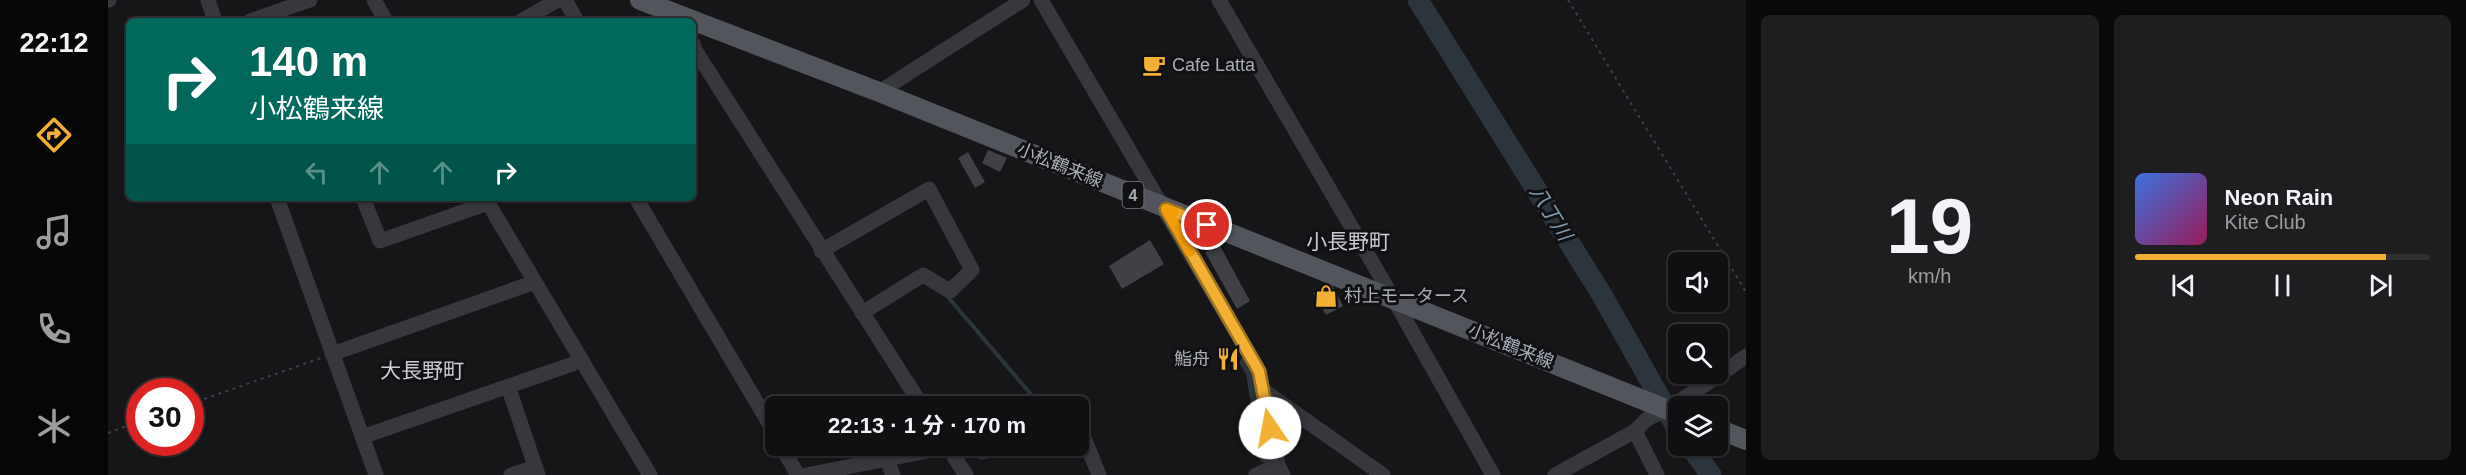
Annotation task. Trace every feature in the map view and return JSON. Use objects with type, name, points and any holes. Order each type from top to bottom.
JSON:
[{"type":"main road","name":"小松鶴来線","points":[[640,0],[685,18]]},
{"type":"main road","name":"小松鶴来線","points":[[696,22],[879,92],[1625,392],[1668,406]]},
{"type":"main road","points":[[1728,433],[1746,440]]},
{"type":"street","points":[[208,0],[214,18]]},
{"type":"street","points":[[259,18],[310,0]]},
{"type":"street","points":[[374,0],[384,18]]},
{"type":"street","points":[[526,18],[558,0]]},
{"type":"street","points":[[565,0],[576,18]]},
{"type":"street","points":[[879,92],[1023,0]]},
{"type":"street","points":[[1041,0],[1166,209],[1259,371],[1280,470],[1256,475]]},
{"type":"street","points":[[1219,0],[1393,298],[1493,475]]},
{"type":"street","points":[[696,52],[916,396]]},
{"type":"street","points":[[821,251],[929,189],[972,270],[950,291],[923,275],[862,313]]},
{"type":"street","points":[[278,201],[376,475]]},
{"type":"street","points":[[364,201],[380,241],[484,201]]},
{"type":"street","points":[[488,201],[650,475]]},
{"type":"street","points":[[638,201],[765,416]]},
{"type":"street","points":[[332,354],[536,282]]},
{"type":"street","points":[[1691,396],[1746,356]]},
{"type":"street","points":[[362,437],[581,361]]},
{"type":"street","points":[[508,386],[537,471],[511,475]]},
{"type":"street","points":[[1263,390],[1383,475]]},
{"type":"street","points":[[1555,475],[1635,431],[1647,419],[1668,411]]},
{"type":"street","points":[[1635,431],[1657,475]]},
{"type":"street","points":[[1089,450],[1099,475]]},
{"type":"street","points":[[788,456],[798,475]]},
{"type":"street","points":[[806,475],[896,456]]},
{"type":"street","points":[[954,456],[966,475]]},
{"type":"street","points":[[886,458],[892,475]]},
{"type":"path","points":[[1568,0],[1746,292]]},
{"type":"path","points":[[204,399],[332,354]]},
{"type":"path","points":[[108,433],[126,427]]},
{"type":"building","points":[[988,150],[1007,158],[1000,172],[982,163]]},
{"type":"building","points":[[968,152],[985,182],[975,188],[958,158]]},
{"type":"building","points":[[1150,240],[1164,264],[1122,289],[1109,266]]},
{"type":"building","points":[[1219,244],[1250,301],[1237,309],[1205,252]]},
{"type":"building","points":[[1331,283],[1343,306],[1326,315],[1313,293]]},
{"type":"waterway","name":"八丁川","points":[[1418,0],[1602,295],[1668,412]]},
{"type":"waterway","points":[[948,297],[1032,396]]},
{"type":"waterway","points":[[1246,362],[1252,373],[1265,457]]},
{"type":"waterway","name":"八丁川","points":[[1697,456],[1711,475]]},
{"type":"slow traffic","points":[[1174,212],[1166,209],[1190,252]]},
{"type":"place","name":"Cafe Latta","points":[[1154,65]]},
{"type":"place","name":"村上モータース","points":[[1326,296]]},
{"type":"place","name":"鮨舟","points":[[1228,359]]},
{"type":"district","name":"小長野町","points":[[1348,241]]},
{"type":"district","name":"大長野町","points":[[422,370]]},
{"type":"route","points":[[1207,225],[1166,209],[1259,371],[1270,428]]}]
